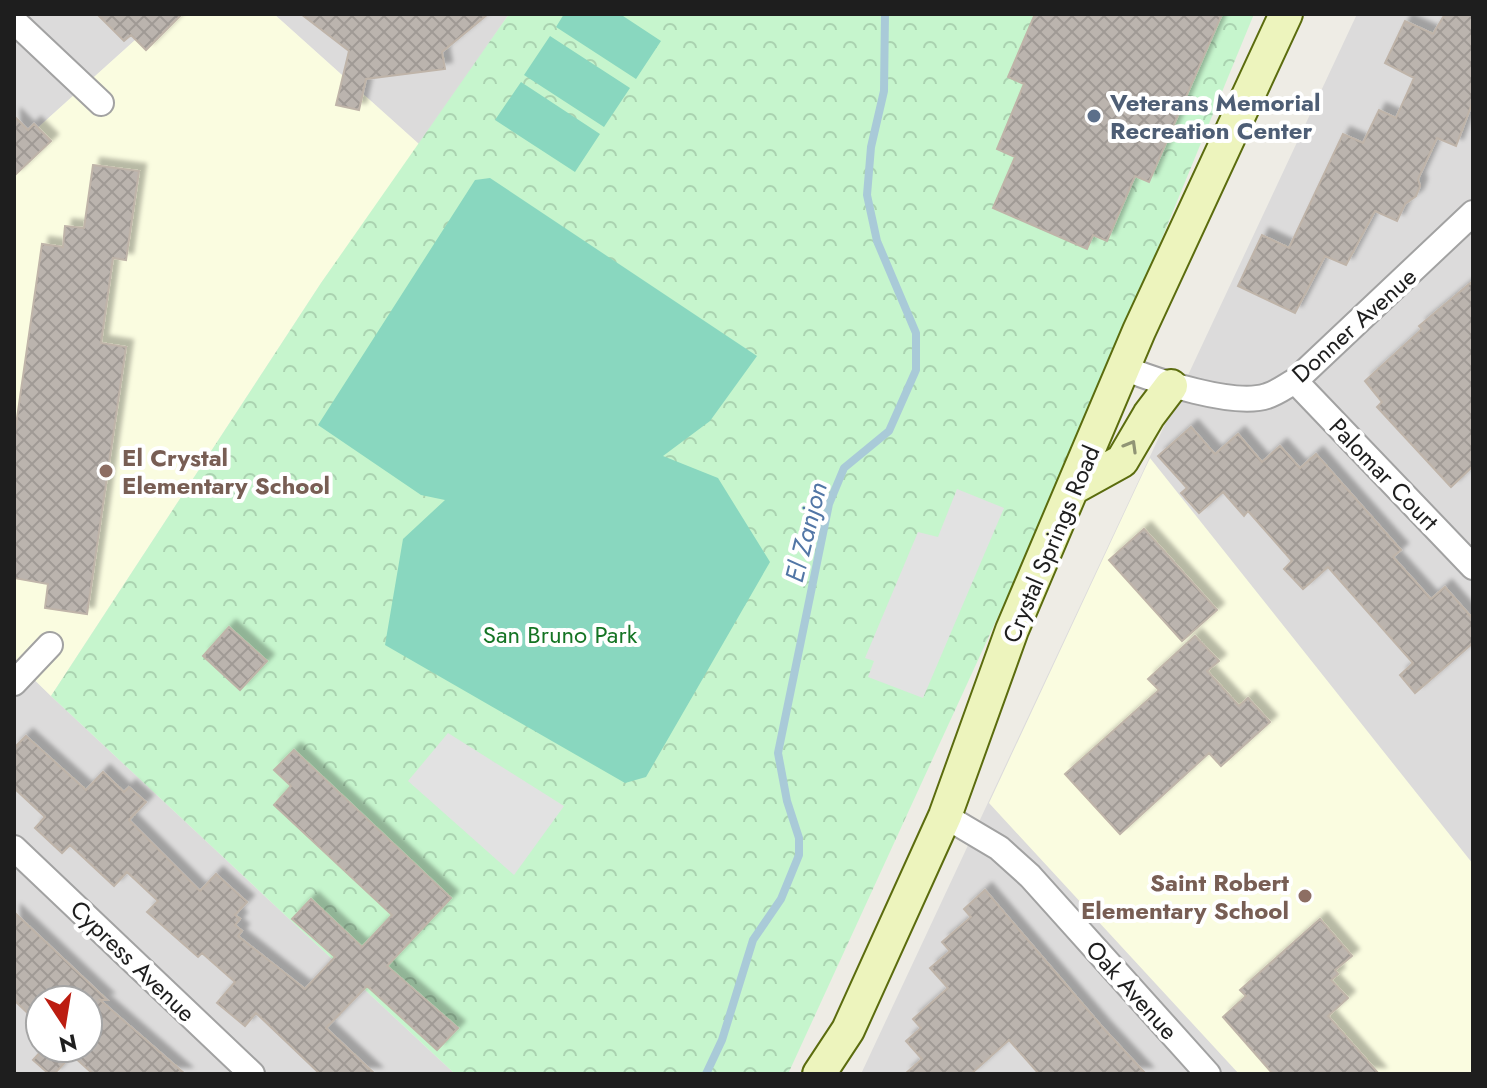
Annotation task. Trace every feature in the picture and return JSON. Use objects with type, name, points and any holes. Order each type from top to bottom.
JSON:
[{"type":"main road","name":"Crystal Springs Road","points":[[819,1074],[848,1030],[945,816],[1012,630],[1124,368],[1286,14]]},
{"type":"main road","points":[[1075,487],[1122,461],[1149,415],[1171,386]]},
{"type":"street","points":[[14,21],[101,103]]},
{"type":"street","name":"Donner Avenue","points":[[1124,368],[1171,386],[1245,399],[1267,396],[1295,381],[1473,213]]},
{"type":"street","name":"Palomar Court","points":[[1295,381],[1473,567]]},
{"type":"street","points":[[14,683],[50,645]]},
{"type":"street","name":"Oak Avenue","points":[[945,816],[999,848],[1030,876],[1208,1074]]},
{"type":"street","name":"Cypress Avenue","points":[[14,848],[252,1074]]},
{"type":"shaded area","points":[[14,14],[164,14],[14,149]]},
{"type":"shaded area","name":"El Crystal Elementary School","points":[[164,14],[274,14],[420,145],[321,283],[51,696],[14,660],[14,149]]},
{"type":"shaded area","points":[[274,14],[509,14],[420,145]]},
{"type":"shaded area","points":[[1357,14],[1473,14],[1473,1074],[861,1074]]},
{"type":"shaded area","points":[[1150,458],[1473,864],[1473,1074],[1239,1074],[989,803]]},
{"type":"shaded area","points":[[957,489],[1004,508],[923,698],[868,677],[874,661],[865,658],[918,532],[938,537]]},
{"type":"shaded area","points":[[14,660],[51,696],[455,1074],[14,1074]]},
{"type":"shaded area","points":[[448,733],[564,806],[514,875],[408,781]]},
{"type":"green space","name":"San Bruno Park","points":[[509,14],[1254,14],[1079,440],[788,1074],[455,1074],[51,696],[321,283]]},
{"type":"green space","points":[[564,14],[620,14],[661,41],[636,79],[556,27]]},
{"type":"green space","points":[[550,36],[630,88],[604,127],[524,75]]},
{"type":"green space","points":[[521,82],[600,134],[575,172],[495,120]]},
{"type":"green space","points":[[490,178],[757,356],[710,421],[663,456],[718,478],[770,562],[646,777],[625,783],[385,645],[403,539],[445,500],[421,495],[318,425],[475,180]]},
{"type":"building","points":[[97,14],[182,14],[146,50],[131,35],[124,41]]},
{"type":"building","points":[[301,14],[488,14],[442,52],[445,69],[366,79],[359,110],[336,105],[349,51]]},
{"type":"building","name":"Veterans Memorial Recreation Center","points":[[1035,14],[1222,14],[1149,182],[1135,176],[1107,241],[1093,235],[1087,249],[993,208],[1015,157],[997,149],[1024,84],[1008,77]]},
{"type":"building","points":[[1445,14],[1473,14],[1473,101],[1456,146],[1437,138],[1418,179],[1420,186],[1416,196],[1405,204],[1397,221],[1375,211],[1346,265],[1325,256],[1295,313],[1238,286],[1262,235],[1289,248],[1343,134],[1363,143],[1379,110],[1396,118],[1414,78],[1385,63],[1405,21],[1433,34]]},
{"type":"building","points":[[14,116],[28,130],[34,124],[51,141],[14,176]]},
{"type":"building","points":[[93,165],[139,171],[126,260],[113,258],[101,343],[126,347],[87,614],[45,608],[48,584],[14,578],[14,439],[42,244],[63,247],[65,226],[84,228]]},
{"type":"building","points":[[1473,281],[1473,466],[1451,487],[1377,407],[1382,402],[1365,381],[1422,329],[1419,326]]},
{"type":"building","points":[[1191,427],[1215,454],[1238,434],[1262,462],[1280,446],[1300,468],[1316,454],[1401,550],[1393,557],[1431,599],[1445,587],[1473,619],[1473,643],[1415,693],[1400,675],[1413,663],[1328,567],[1303,589],[1284,569],[1292,561],[1248,511],[1244,516],[1223,492],[1199,513],[1181,493],[1187,488],[1158,456]]},
{"type":"building","points":[[1144,529],[1217,610],[1182,641],[1109,560]]},
{"type":"building","points":[[229,627],[267,661],[240,690],[203,656]]},
{"type":"building","points":[[1195,636],[1219,661],[1207,671],[1239,706],[1248,698],[1270,722],[1221,766],[1209,753],[1120,834],[1065,774],[1159,690],[1148,679]]},
{"type":"building","points":[[26,736],[86,790],[103,772],[124,792],[129,787],[146,802],[129,820],[200,891],[216,874],[247,902],[235,915],[240,919],[235,925],[242,931],[238,936],[305,989],[335,957],[292,919],[311,899],[362,947],[392,915],[274,805],[291,786],[274,770],[294,750],[451,898],[387,966],[458,1028],[437,1050],[367,986],[326,1028],[375,1074],[320,1074],[256,1013],[245,1026],[217,1003],[235,982],[202,953],[198,957],[147,912],[158,901],[127,872],[114,886],[70,845],[62,853],[35,828],[45,817],[14,788],[14,748]]},
{"type":"building","points":[[985,890],[1146,1074],[1039,1074],[1009,1040],[971,1074],[905,1074],[922,1059],[906,1041],[921,1028],[913,1019],[948,988],[930,968],[950,951],[942,942],[971,917],[964,909]]},
{"type":"building","points":[[14,912],[90,984],[24,984],[24,1010],[14,1000]]},
{"type":"building","points":[[1320,919],[1352,956],[1335,970],[1338,974],[1331,980],[1348,998],[1328,1016],[1379,1074],[1273,1074],[1223,1017],[1246,996],[1240,990]]},
{"type":"building","points":[[104,1003],[185,1074],[93,1074],[82,1064],[104,1064]]},
{"type":"building","points":[[38,1064],[63,1064],[54,1074],[49,1074]]},
{"type":"waterway","name":"El Zanjon","points":[[706,1074],[722,1040],[753,940],[781,899],[799,855],[799,838],[787,801],[778,753],[829,504],[844,468],[889,431],[916,370],[916,333],[877,241],[867,195],[871,147],[884,91],[885,14]]},
{"type":"place","name":"Veterans Memorial Recreation Center","points":[[1094,116]]},
{"type":"place","name":"El Crystal Elementary School","points":[[106,471]]},
{"type":"place","name":"Saint Robert Elementary School","points":[[1305,896]]}]
